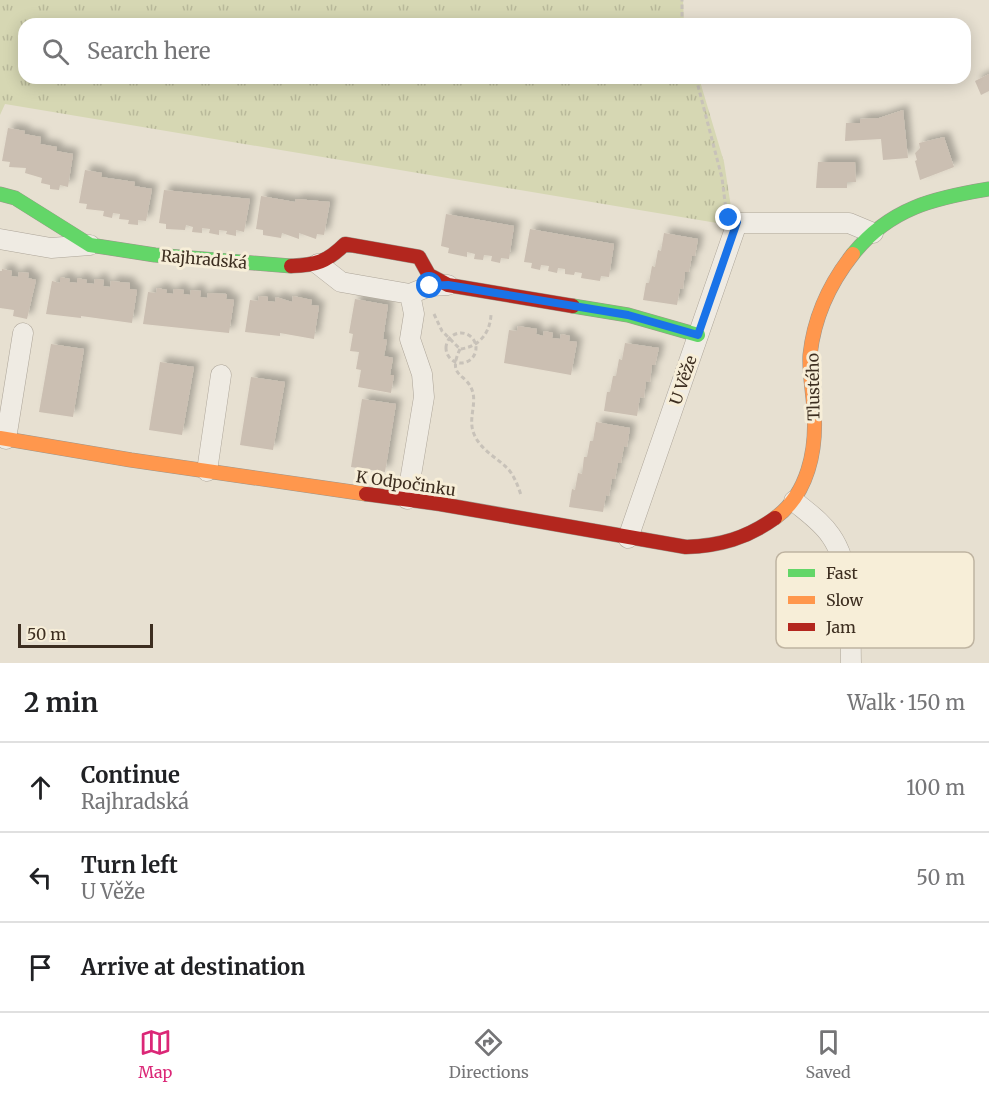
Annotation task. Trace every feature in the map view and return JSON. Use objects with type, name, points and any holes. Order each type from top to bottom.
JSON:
[{"type":"street","name":"Tlustého","points":[[794,501],[808,470],[814,442],[810,357],[814,332],[822,306],[836,277],[852,255],[890,219],[915,207],[964,193],[989,189]]},
{"type":"street","name":"Rajhradská","points":[[0,194],[15,198],[90,245]]},
{"type":"street","points":[[737,222],[849,223],[873,233]]},
{"type":"street","name":"U Věže","points":[[627,538],[737,222]]},
{"type":"street","name":"Rajhradská","points":[[0,239],[12,243],[51,248],[90,245],[178,257],[293,266],[318,264]]},
{"type":"street","points":[[441,285],[429,275],[418,257],[345,244],[334,255],[318,264],[341,282],[410,294],[441,285],[495,293],[628,315],[698,335]]},
{"type":"street","points":[[407,499],[424,397],[422,374],[410,339],[414,314],[410,294]]},
{"type":"street","points":[[3,438],[23,333]]},
{"type":"street","points":[[207,471],[221,375]]},
{"type":"street","name":"K Odpočinku","points":[[3,438],[207,471],[407,499],[686,547],[721,545],[738,541],[763,527],[794,501]]},
{"type":"street","points":[[794,501],[822,524],[840,552]]},
{"type":"street","points":[[850,648],[851,663]]},
{"type":"path","points":[[682,0],[682,18]]},
{"type":"path","points":[[698,84],[722,178],[725,208],[729,218],[737,222]]},
{"type":"path","points":[[441,285],[432,307],[436,321],[448,339],[460,349]]},
{"type":"path","points":[[460,349],[476,343],[486,334],[490,325],[495,293]]},
{"type":"path","points":[[463,333],[473,338],[476,343],[476,352],[470,360],[464,363],[456,361],[447,353],[448,339],[463,333]]},
{"type":"path","points":[[460,349],[456,361],[457,372],[474,393],[471,413],[474,433],[484,449],[516,480],[521,496],[522,518]]},
{"type":"green space","points":[[0,0],[683,0],[684,18],[18,18],[18,84],[701,84],[724,162],[731,207],[717,223],[5,104],[0,115]]},
{"type":"building","points":[[989,74],[989,91],[981,95],[975,81]]},
{"type":"building","points":[[903,110],[908,158],[883,160],[881,139],[845,141],[846,123],[860,123],[860,119],[879,118]]},
{"type":"building","points":[[8,128],[41,137],[40,144],[57,147],[56,151],[73,154],[68,187],[60,185],[59,190],[50,189],[50,185],[41,183],[42,178],[25,173],[26,168],[9,167],[10,162],[2,161]]},
{"type":"building","points":[[944,137],[954,167],[920,180],[915,161],[917,160],[915,153],[920,148],[919,143]]},
{"type":"building","points":[[818,162],[855,162],[856,182],[847,182],[847,188],[816,188]]},
{"type":"building","points":[[85,170],[102,173],[101,177],[135,182],[134,186],[152,189],[146,221],[138,220],[138,225],[128,224],[129,220],[119,219],[120,214],[113,213],[112,218],[103,216],[104,211],[86,209],[87,204],[79,203]]},
{"type":"building","points":[[164,190],[250,199],[244,232],[236,230],[236,236],[219,230],[219,235],[209,233],[210,229],[202,228],[202,233],[192,232],[193,227],[186,225],[185,230],[166,229],[166,224],[159,223]]},
{"type":"building","points":[[261,196],[295,202],[296,199],[330,202],[324,235],[317,234],[316,239],[299,233],[299,239],[282,233],[281,238],[263,235],[263,230],[256,229]]},
{"type":"building","points":[[446,214],[514,226],[509,259],[501,258],[500,263],[491,261],[492,256],[484,255],[483,260],[474,259],[475,254],[467,252],[467,257],[448,253],[449,248],[441,246]]},
{"type":"building","points":[[530,229],[614,244],[609,277],[601,276],[600,281],[581,278],[582,273],[565,274],[565,269],[558,268],[557,273],[548,271],[549,266],[541,265],[540,270],[531,268],[532,263],[524,262]]},
{"type":"building","points":[[664,233],[698,239],[689,272],[685,272],[683,289],[680,288],[677,305],[643,300],[652,266],[655,267],[658,250],[661,251]]},
{"type":"building","points":[[2,269],[12,271],[11,276],[18,277],[19,272],[29,273],[28,278],[36,280],[27,319],[13,316],[14,310],[0,308],[0,271]]},
{"type":"building","points":[[60,277],[77,283],[77,278],[94,284],[95,279],[104,280],[103,286],[110,287],[111,281],[130,283],[130,289],[137,290],[132,323],[46,314],[52,281],[60,283]]},
{"type":"building","points":[[157,288],[173,294],[174,289],[184,290],[183,294],[190,295],[191,290],[201,291],[200,297],[207,298],[208,293],[227,294],[226,299],[234,300],[229,333],[143,324],[148,292],[156,293]]},
{"type":"building","points":[[259,296],[268,297],[268,301],[275,302],[276,297],[292,302],[293,296],[312,300],[311,305],[319,306],[314,339],[280,333],[280,336],[245,332],[250,300],[258,301]]},
{"type":"building","points":[[355,299],[388,305],[383,339],[387,340],[384,356],[393,358],[390,375],[394,375],[391,393],[358,387],[361,370],[356,369],[359,352],[350,351],[353,334],[349,333]]},
{"type":"building","points":[[518,326],[537,329],[536,334],[543,336],[544,331],[553,333],[552,338],[560,339],[561,334],[570,336],[569,341],[577,342],[571,375],[504,363],[509,330],[517,331]]},
{"type":"building","points":[[625,343],[659,348],[655,365],[652,365],[650,382],[646,381],[644,398],[640,397],[637,416],[604,411],[607,392],[610,392],[613,376],[616,376],[619,359],[622,360]]},
{"type":"building","points":[[51,344],[84,349],[73,417],[39,412]]},
{"type":"building","points":[[160,362],[194,367],[182,435],[149,430]]},
{"type":"building","points":[[251,377],[285,382],[273,450],[240,445]]},
{"type":"building","points":[[362,399],[396,404],[385,472],[351,467]]},
{"type":"building","points":[[596,422],[630,428],[627,447],[624,446],[621,463],[618,463],[615,479],[612,479],[609,496],[606,495],[603,512],[569,507],[572,489],[575,490],[578,473],[582,474],[584,457],[587,457],[590,441],[593,441]]},
{"type":"traffic: fast","points":[[853,254],[882,226],[914,208],[950,196],[989,189]]},
{"type":"traffic: fast","points":[[0,194],[15,198],[90,245],[155,255],[291,266]]},
{"type":"traffic: fast","points":[[573,306],[628,315],[698,335]]},
{"type":"traffic: slow","points":[[775,518],[795,497],[808,470],[815,425],[810,362],[812,341],[824,301],[853,254]]},
{"type":"traffic: slow","points":[[0,438],[131,460],[366,494]]},
{"type":"traffic: jam","points":[[291,266],[321,261],[345,244],[419,257],[429,275],[448,285],[573,306]]},
{"type":"traffic: jam","points":[[366,494],[440,504],[686,547],[733,540],[775,518]]},
{"type":"route","points":[[430,286],[448,285],[628,315],[698,335],[737,222],[729,218]]}]
